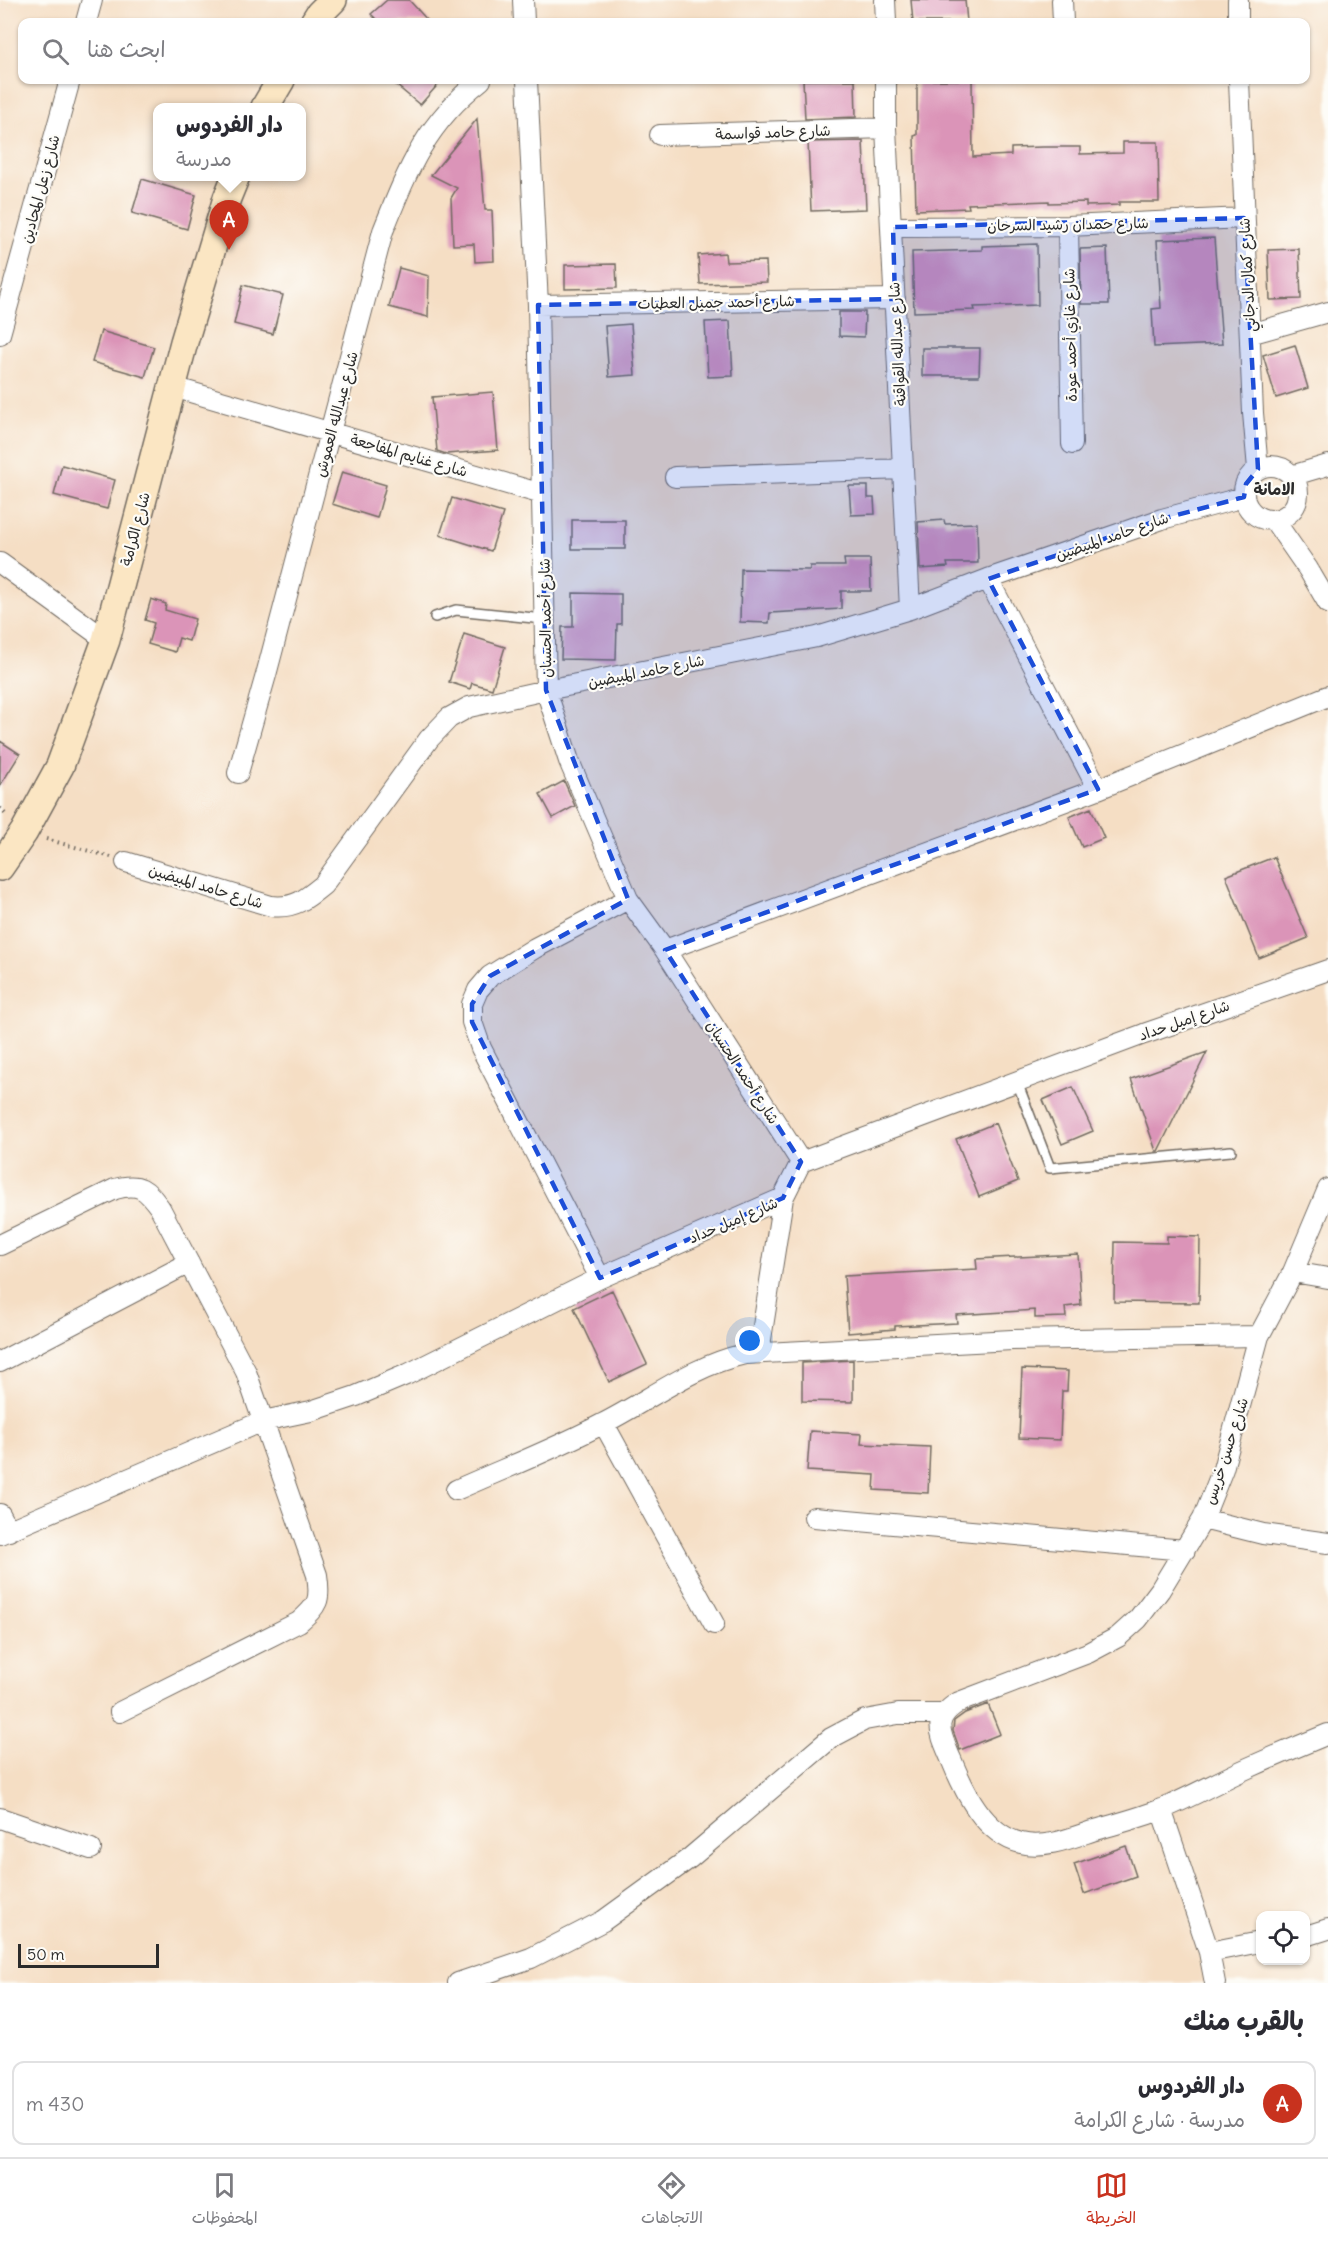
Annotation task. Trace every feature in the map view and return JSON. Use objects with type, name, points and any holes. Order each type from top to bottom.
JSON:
[{"type":"street","points":[[87,18],[92,0]]},
{"type":"street","points":[[316,18],[333,0]]},
{"type":"street","points":[[523,0],[524,18]]},
{"type":"street","points":[[885,0],[886,18]]},
{"type":"street","points":[[1062,0],[1063,18]]},
{"type":"street","points":[[1238,0],[1238,18]]},
{"type":"street","name":"شارع زعل المحادين","points":[[0,334],[69,84]]},
{"type":"street","points":[[268,103],[279,84]]},
{"type":"street","name":"شارع عبدالله العموش","points":[[238,773],[383,231],[421,146],[442,116],[477,84]]},
{"type":"street","name":"شارع أحمد الحسبان","points":[[526,84],[538,305],[546,690],[569,761],[628,899],[665,950],[801,1162]]},
{"type":"street","name":"شارع عبدالله القواقنة","points":[[886,84],[886,128],[910,609]]},
{"type":"street","name":"شارع كمال الدجاني","points":[[1239,84],[1253,413],[1258,470]]},
{"type":"street","name":"شارع حامد قواسمة","points":[[660,135],[886,128]]},
{"type":"street","name":"شارع الكرامة","points":[[0,867],[24,832],[60,766],[106,639],[172,387],[214,242],[235,181]]},
{"type":"street","name":"شارع حمدان رشيد السرحان","points":[[892,227],[1068,226],[1244,218]]},
{"type":"street","name":"شارع غازي أحمد عودة","points":[[1068,226],[1072,444]]},
{"type":"street","name":"شارع أحمد جميل العطيات","points":[[538,305],[895,299]]},
{"type":"street","points":[[1250,334],[1328,312]]},
{"type":"street","name":"شارع غنايم المفاجعة","points":[[172,387],[542,494]]},
{"type":"street","points":[[1292,476],[1328,465]]},
{"type":"street","points":[[1268,467],[1279,468],[1292,476],[1298,490],[1298,498],[1282,516],[1267,520],[1254,514],[1244,497],[1246,484],[1258,470],[1268,467]]},
{"type":"street","points":[[675,477],[903,469]]},
{"type":"street","name":"شارع حامد المبيضين","points":[[126,862],[271,906],[283,908],[294,906],[323,885],[429,739],[449,718],[469,707],[817,637],[910,609],[988,579],[1162,519],[1244,497]]},
{"type":"street","points":[[1282,516],[1328,603]]},
{"type":"street","points":[[0,562],[106,639]]},
{"type":"street","points":[[988,579],[1098,789]]},
{"type":"street","points":[[665,950],[1098,789],[1328,696]]},
{"type":"street","points":[[600,1278],[481,1048],[472,1022],[472,1004],[478,990],[490,976],[535,948],[628,899]]},
{"type":"street","name":"شارع إميل حداد","points":[[3,1526],[263,1420],[310,1411],[356,1396],[408,1374],[600,1278],[783,1198],[801,1162],[1144,1034],[1328,969]]},
{"type":"street","points":[[0,1245],[115,1189],[128,1185],[138,1186],[148,1193],[160,1208],[246,1372],[317,1575],[319,1600],[313,1610],[298,1622],[120,1712]]},
{"type":"street","name":"شارع حسن خريس","points":[[942,1714],[959,1702],[1059,1666],[1118,1637],[1138,1619],[1160,1590],[1203,1519],[1223,1469],[1259,1336],[1293,1272],[1328,1189]]},
{"type":"street","points":[[759,1352],[783,1198]]},
{"type":"street","points":[[0,1362],[189,1263]]},
{"type":"street","points":[[1293,1272],[1328,1278]]},
{"type":"street","points":[[456,1490],[604,1424],[686,1375],[724,1358],[759,1352],[1012,1340],[1259,1336]]},
{"type":"street","points":[[604,1424],[714,1624]]},
{"type":"street","points":[[814,1517],[1185,1550]]},
{"type":"street","points":[[1203,1519],[1263,1534],[1328,1543]]},
{"type":"street","points":[[459,1983],[531,1958],[603,1921],[690,1858],[831,1738],[865,1720],[898,1714],[942,1714],[940,1724],[943,1740],[975,1809],[1009,1839],[1022,1844],[1037,1845],[1062,1840],[1161,1809],[1328,1734]]},
{"type":"street","points":[[1161,1809],[1209,1952],[1215,1983]]},
{"type":"street","points":[[0,1818],[91,1849]]},
{"type":"street","points":[[1310,1934],[1328,1929]]},
{"type":"street","points":[[1209,1952],[1256,1943]]},
{"type":"lane","points":[[435,617],[456,610],[544,620]]},
{"type":"lane","points":[[1017,1082],[1050,1168],[1231,1151]]},
{"type":"path","points":[[24,832],[126,862]]},
{"type":"highlighted area","points":[[1244,218],[1258,469],[1246,484],[1244,497],[1162,519],[988,579],[1098,789],[665,950],[801,1162],[783,1198],[600,1278],[472,1022],[472,1004],[490,976],[628,899],[546,690],[538,305],[895,299],[893,227]]},
{"type":"building","points":[[387,0],[409,0],[425,18],[375,18],[371,14]]},
{"type":"building","points":[[911,0],[965,0],[967,18],[913,18]]},
{"type":"building","points":[[395,84],[438,84],[420,105]]},
{"type":"building","points":[[803,84],[855,84],[856,117],[805,119]]},
{"type":"building","points":[[917,84],[972,84],[973,157],[1011,155],[1011,148],[1043,147],[1080,147],[1080,154],[1123,153],[1123,142],[1158,142],[1159,202],[1119,202],[1119,205],[1086,206],[1086,202],[1049,203],[1049,201],[968,204],[969,208],[916,210],[914,136],[917,135]]},
{"type":"building","points":[[477,119],[485,210],[492,210],[494,261],[475,262],[474,244],[453,245],[451,198],[457,188],[431,175]]},
{"type":"building","points":[[863,141],[866,209],[811,211],[808,142]]},
{"type":"building","points":[[142,179],[196,195],[187,229],[132,213]]},
{"type":"building","points":[[1214,238],[1222,344],[1154,347],[1152,309],[1161,308],[1157,240]]},
{"type":"building","points":[[1037,244],[1038,305],[914,312],[912,252],[982,250],[982,246]]},
{"type":"building","points":[[1107,248],[1109,304],[1081,304],[1080,249]]},
{"type":"building","points":[[1299,249],[1301,299],[1270,300],[1268,250]]},
{"type":"building","points":[[725,253],[726,262],[766,261],[767,282],[700,284],[698,255]]},
{"type":"building","points":[[616,264],[617,288],[565,289],[565,265]]},
{"type":"building","points":[[399,268],[429,276],[428,317],[389,307]]},
{"type":"building","points":[[243,285],[283,295],[273,334],[234,324]]},
{"type":"building","points":[[839,312],[865,312],[864,337],[839,336]]},
{"type":"building","points":[[730,321],[733,376],[708,377],[705,322]]},
{"type":"building","points":[[631,324],[635,375],[609,377],[605,326]]},
{"type":"building","points":[[101,331],[154,347],[145,377],[92,362]]},
{"type":"building","points":[[1295,345],[1308,388],[1276,398],[1263,355]]},
{"type":"building","points":[[922,348],[980,348],[979,376],[922,376]]},
{"type":"building","points":[[493,392],[498,450],[446,454],[437,451],[432,397]]},
{"type":"building","points":[[62,465],[115,480],[107,509],[54,495]]},
{"type":"building","points":[[342,472],[386,485],[377,518],[332,504]]},
{"type":"building","points":[[849,486],[868,486],[868,498],[874,498],[875,514],[851,515]]},
{"type":"building","points":[[452,498],[503,513],[491,551],[440,535]]},
{"type":"building","points":[[572,520],[625,520],[625,549],[572,549]]},
{"type":"building","points":[[944,520],[945,524],[977,523],[978,563],[947,563],[948,567],[920,569],[918,522]]},
{"type":"building","points":[[844,559],[870,559],[871,591],[841,591],[841,609],[770,613],[769,623],[740,622],[741,569],[810,570],[810,566],[845,566]]},
{"type":"building","points":[[573,593],[621,594],[621,624],[617,624],[616,660],[561,659],[562,627],[573,627]]},
{"type":"building","points":[[151,599],[166,604],[165,610],[195,619],[189,641],[179,638],[175,652],[148,644],[154,623],[145,620]]},
{"type":"building","points":[[464,634],[505,647],[492,689],[472,683],[470,689],[449,682]]},
{"type":"building","points":[[0,741],[20,754],[0,786]]},
{"type":"building","points":[[564,781],[575,806],[553,818],[540,794]]},
{"type":"building","points":[[1091,808],[1104,838],[1082,847],[1069,817]]},
{"type":"building","points":[[1274,857],[1308,938],[1259,958],[1226,876]]},
{"type":"building","points":[[1207,1052],[1158,1151],[1156,1151],[1131,1079]]},
{"type":"building","points":[[1073,1087],[1093,1131],[1062,1144],[1043,1100]]},
{"type":"building","points":[[995,1123],[1018,1181],[979,1197],[956,1139]]},
{"type":"building","points":[[1167,1236],[1200,1237],[1199,1303],[1114,1302],[1115,1242],[1167,1243]]},
{"type":"building","points":[[1078,1254],[1081,1305],[1065,1307],[1066,1317],[1035,1318],[1035,1310],[956,1315],[957,1323],[895,1326],[895,1329],[848,1333],[844,1276],[977,1269],[976,1259]]},
{"type":"building","points":[[612,1290],[647,1364],[609,1382],[574,1308]]},
{"type":"building","points":[[853,1360],[853,1402],[802,1401],[802,1363]]},
{"type":"building","points":[[1022,1369],[1068,1371],[1067,1391],[1062,1391],[1060,1440],[1019,1438]]},
{"type":"building","points":[[810,1431],[862,1434],[861,1444],[930,1447],[928,1493],[874,1490],[875,1475],[807,1471]]},
{"type":"building","points":[[988,1704],[1000,1734],[960,1750],[953,1731],[954,1721],[965,1713]]},
{"type":"building","points":[[1126,1846],[1136,1876],[1084,1894],[1074,1864]]},
{"type":"place","name":"دار الفردوس","points":[[229,250]]},
{"type":"district","name":"الامانة","points":[[1274,489]]}]
